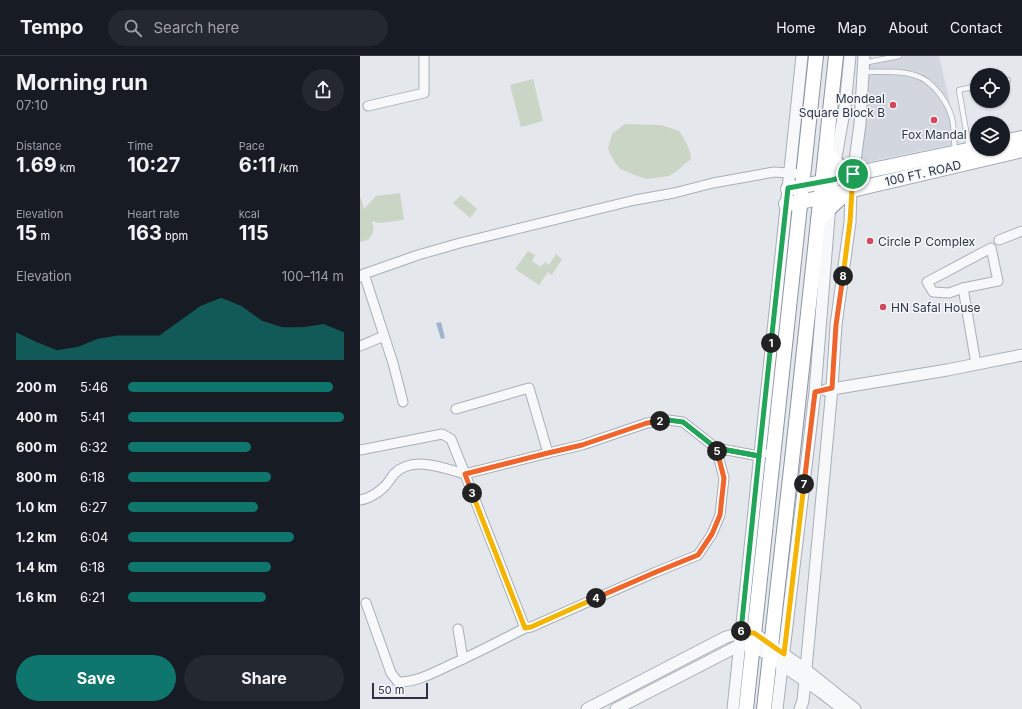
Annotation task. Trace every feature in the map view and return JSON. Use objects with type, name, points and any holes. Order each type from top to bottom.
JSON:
[{"type":"main road","points":[[740,704],[747,639],[774,446],[801,202],[796,180],[801,128],[816,56]]},
{"type":"main road","points":[[764,709],[818,220],[827,200],[826,152],[836,56]]},
{"type":"main road","points":[[1010,141],[1022,138]]},
{"type":"main road","name":"100 FT. ROAD","points":[[796,180],[827,181],[853,174],[970,150]]},
{"type":"main road","name":"100 FT. ROAD","points":[[852,190],[1022,150]]},
{"type":"main road","points":[[826,152],[835,163],[845,171],[853,174]]},
{"type":"main road","points":[[786,204],[827,200],[836,202],[852,190]]},
{"type":"street","points":[[368,106],[424,93],[424,56]]},
{"type":"street","points":[[801,128],[802,56]]},
{"type":"street","points":[[827,181],[835,163],[845,106],[850,56]]},
{"type":"street","points":[[800,709],[803,701],[805,680],[832,388],[836,325],[850,222],[853,174],[860,124],[863,64]]},
{"type":"street","points":[[403,402],[393,363],[362,275],[418,255],[460,243],[596,209],[674,193],[713,182],[774,172],[796,180],[786,204],[759,456],[747,639]]},
{"type":"street","points":[[777,709],[815,392],[827,200]]},
{"type":"street","points":[[999,240],[1022,231]]},
{"type":"street","points":[[992,248],[998,280],[963,288],[949,293],[933,292],[926,282],[992,248]]},
{"type":"street","points":[[779,269],[793,271]]},
{"type":"street","points":[[963,288],[976,364]]},
{"type":"street","points":[[360,346],[384,336]]},
{"type":"street","points":[[815,392],[947,370],[1022,355]]},
{"type":"street","points":[[456,409],[529,388],[548,453]]},
{"type":"street","points":[[360,500],[366,499],[384,487],[395,473],[408,465],[430,464],[465,474],[582,445],[647,423],[668,420],[683,422],[716,448],[759,456],[774,446]]},
{"type":"street","points":[[360,450],[442,434],[451,439],[525,628]]},
{"type":"street","points":[[366,603],[391,673],[398,682],[409,682],[428,675],[525,628],[531,627],[698,555],[712,534],[720,515],[724,478],[716,448]]},
{"type":"street","points":[[458,630],[463,659]]},
{"type":"street","points":[[588,709],[734,635],[747,639],[770,650],[783,659],[805,680],[842,709]]},
{"type":"street","points":[[616,709],[747,639]]},
{"type":"street","points":[[783,659],[806,669],[855,709]]},
{"type":"lane","points":[[863,64],[896,56]]},
{"type":"lane","points":[[863,64],[890,72],[914,75],[928,82],[942,97],[949,109],[953,123],[955,152]]},
{"type":"lane","points":[[970,88],[959,90],[970,136]]},
{"type":"shaded area","points":[[905,56],[939,56],[959,143],[867,162],[857,153],[865,64]]},
{"type":"green space","points":[[533,79],[543,121],[521,127],[510,85]]},
{"type":"green space","points":[[625,124],[661,125],[679,131],[688,148],[691,159],[669,176],[647,179],[620,169],[608,149],[612,134]]},
{"type":"green space","points":[[400,193],[404,220],[379,223],[372,221],[372,235],[367,240],[360,242],[360,198],[364,209],[376,196]]},
{"type":"green space","points":[[461,195],[477,209],[470,218],[453,203]]},
{"type":"green space","points":[[528,251],[535,255],[532,261],[541,267],[545,262],[549,265],[556,254],[562,259],[552,275],[548,272],[539,285],[515,269]]},
{"type":"water","points":[[441,322],[445,338],[441,339],[436,323]]},
{"type":"place","name":"Mondeal Square Block B","points":[[893,105]]},
{"type":"place","name":"Fox Mandal","points":[[934,120]]},
{"type":"place","name":"Circle P Complex","points":[[870,241]]},
{"type":"place","name":"HN Safal House","points":[[883,307]]},
{"type":"route","points":[[853,174],[823,182],[788,188],[759,456],[716,448],[683,422],[668,420],[647,423],[582,445],[465,474],[525,628],[531,627],[698,555],[712,534],[720,515],[724,478],[716,448],[731,451],[759,456],[741,633],[754,633],[784,654],[815,392],[832,388],[836,325],[850,222],[853,174]]}]
